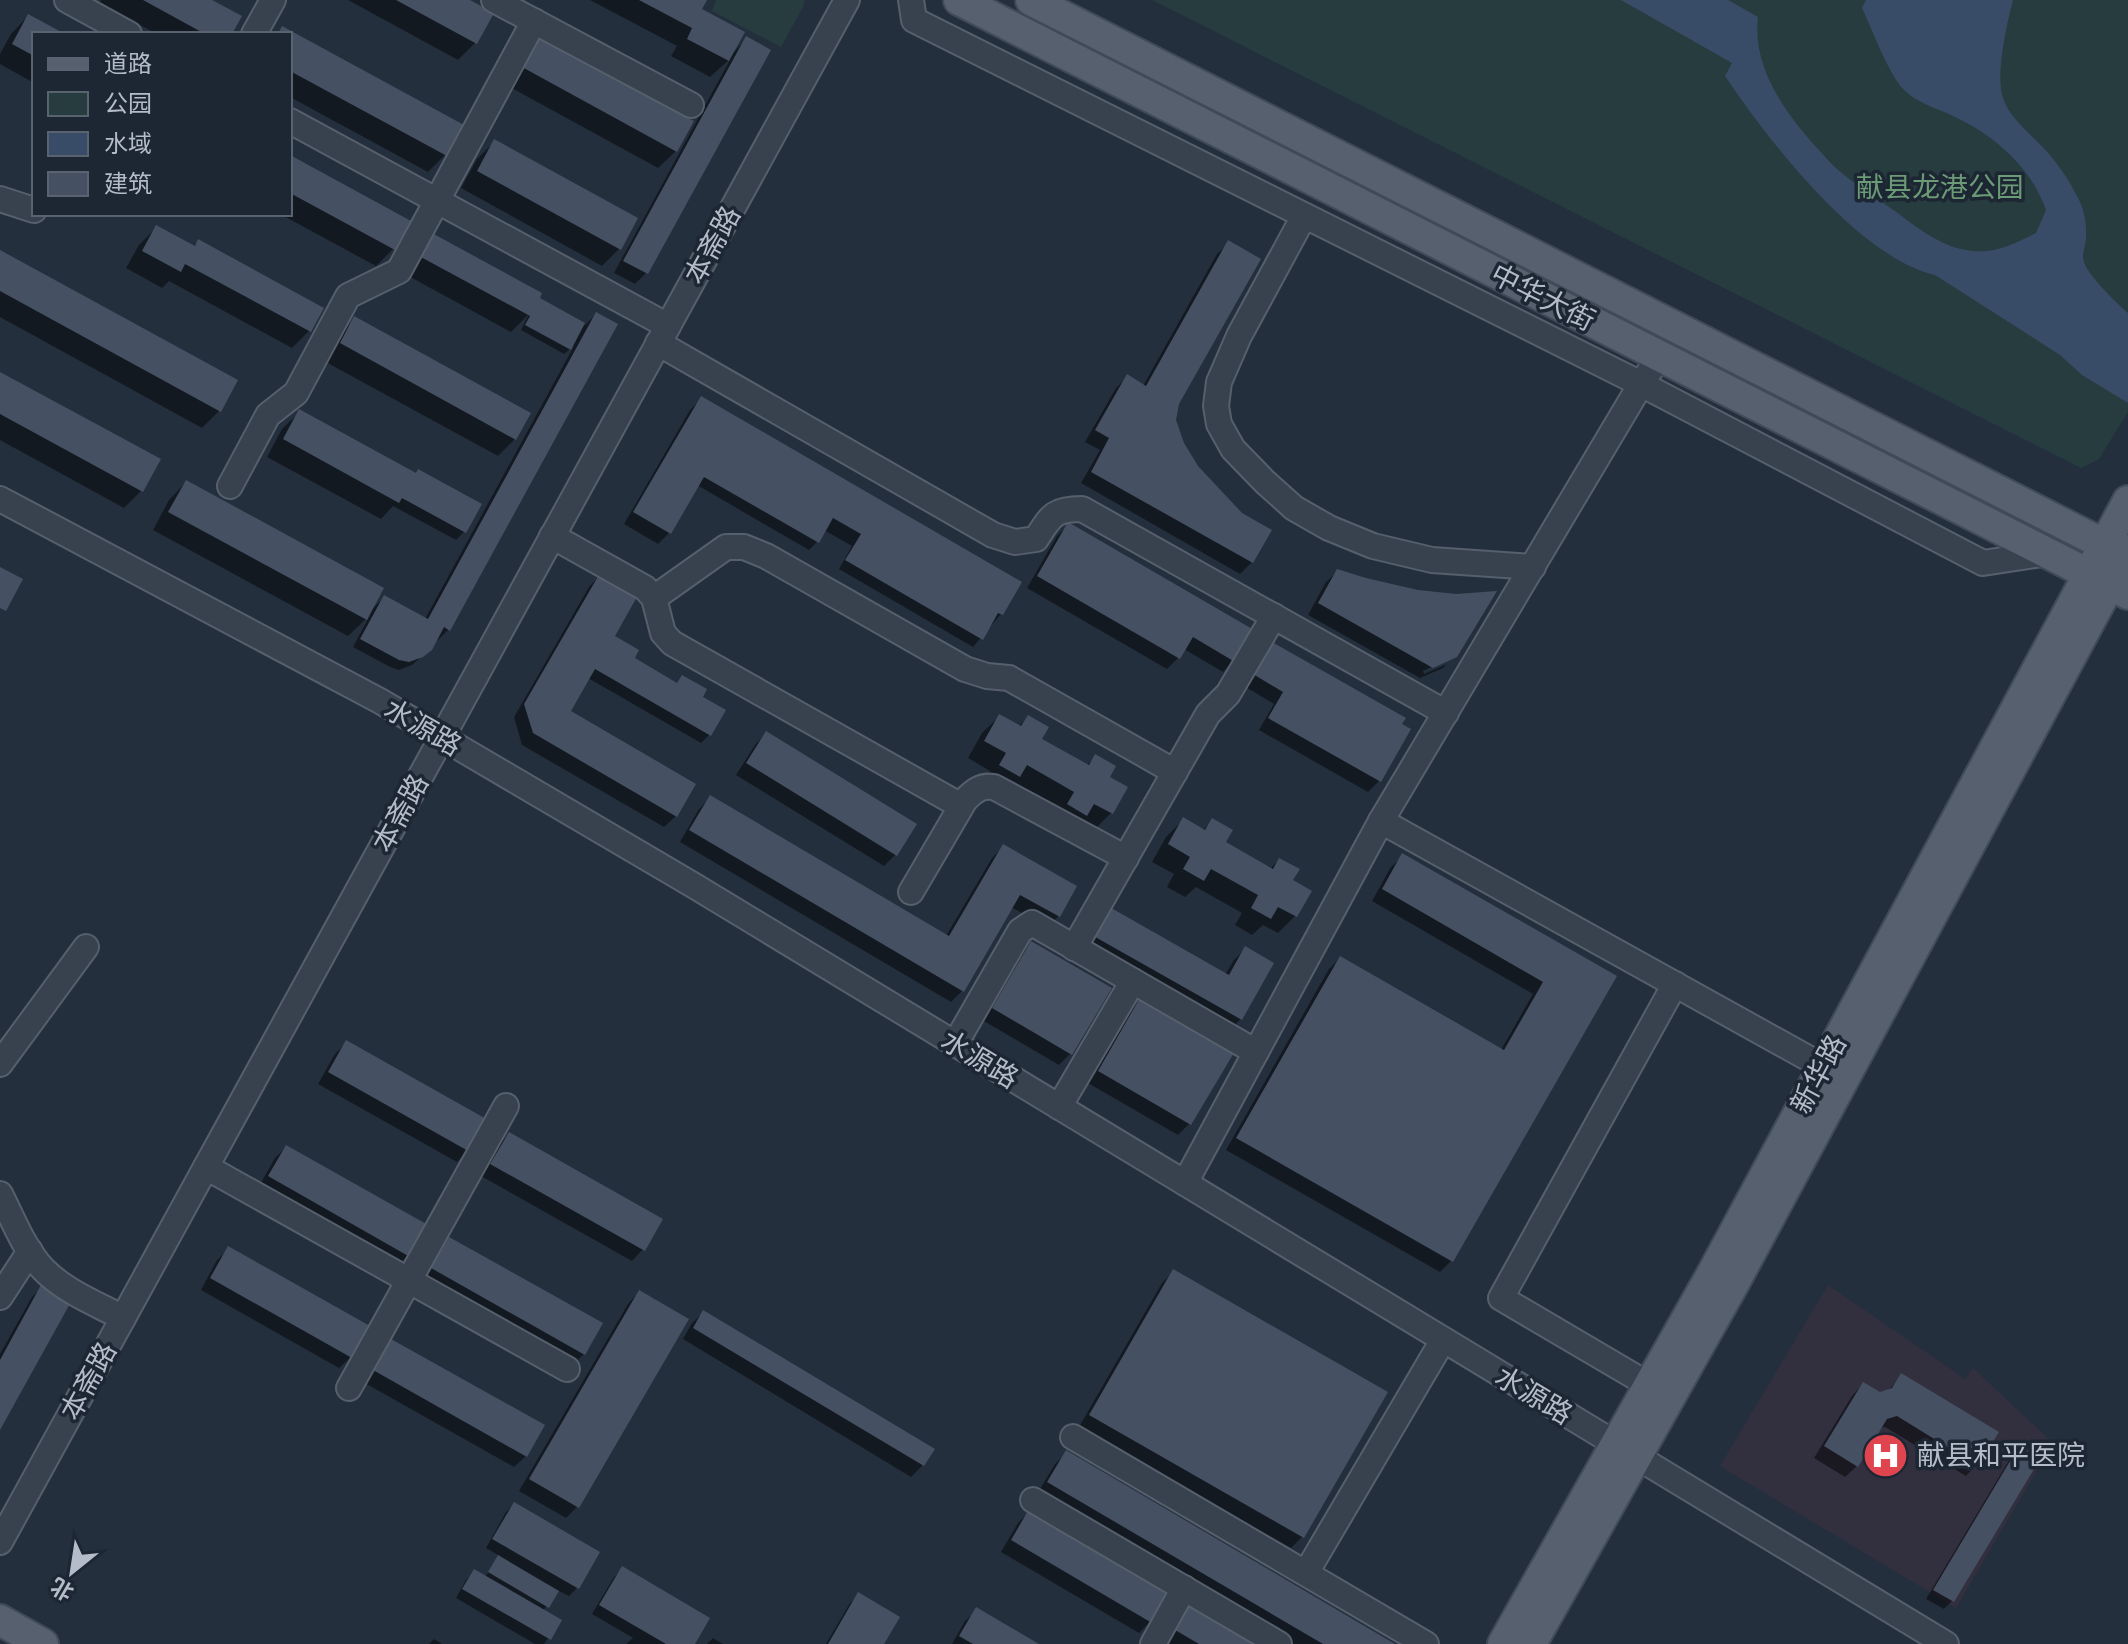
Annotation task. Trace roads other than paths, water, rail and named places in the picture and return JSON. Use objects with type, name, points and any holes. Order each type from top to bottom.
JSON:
[{"type":"main road","name":"中华大街","points":[[959,0],[2109,584]]},
{"type":"main road","name":"中华大街","points":[[1031,0],[2121,552]]},
{"type":"main road","name":"新华路","points":[[1503,1644],[1733,1285],[2109,584],[2121,552],[2128,501]]},
{"type":"main road","name":"新华路","points":[[1531,1644],[1626,1451],[1649,1385],[1712,1274],[1822,1066],[2109,584]]},
{"type":"main road","points":[[0,1620],[43,1644]]},
{"type":"street","points":[[67,0],[125,32]]},
{"type":"street","points":[[255,32],[273,0]]},
{"type":"street","points":[[494,0],[691,105]]},
{"type":"street","name":"本斋路","points":[[0,1542],[847,0]]},
{"type":"street","points":[[911,0],[914,20],[1641,384],[1983,563],[2048,553]]},
{"type":"street","points":[[230,486],[268,415],[296,393],[348,296],[399,271],[534,21]]},
{"type":"street","points":[[292,122],[437,201],[663,334],[993,535],[1015,542],[1036,539],[1050,517],[1063,509],[1082,509],[1446,713]]},
{"type":"street","points":[[0,199],[32,209]]},
{"type":"street","points":[[1304,216],[1239,336],[1219,382],[1216,406],[1219,424],[1233,449],[1294,508],[1329,528],[1373,546],[1432,560],[1533,567]]},
{"type":"street","points":[[1185,1183],[1381,821],[1660,356]]},
{"type":"street","name":"水源路","points":[[0,499],[380,701],[693,885],[1946,1644]]},
{"type":"street","points":[[552,536],[645,588],[654,598],[663,633],[672,643],[961,806]]},
{"type":"street","points":[[654,598],[726,547],[744,547],[766,556],[965,669],[987,676],[1009,678],[1175,772]]},
{"type":"street","points":[[1074,948],[1208,714],[1228,694],[1274,616]]},
{"type":"street","points":[[911,892],[961,806],[975,790],[987,786],[1126,858]]},
{"type":"street","points":[[1381,821],[1822,1066]]},
{"type":"street","points":[[955,1044],[1020,931],[1032,923],[1256,1052]]},
{"type":"street","points":[[0,1064],[86,947]]},
{"type":"street","points":[[1059,1107],[1133,981]]},
{"type":"street","points":[[1649,1385],[1501,1298],[1675,984]]},
{"type":"street","points":[[349,1388],[506,1106]]},
{"type":"street","points":[[206,1167],[567,1369]]},
{"type":"street","points":[[0,1194],[43,1269],[58,1282],[123,1318]]},
{"type":"street","points":[[0,1297],[30,1251]]},
{"type":"street","points":[[1306,1573],[1443,1340]]},
{"type":"street","points":[[1073,1437],[1426,1644]]},
{"type":"street","points":[[1033,1500],[1279,1644]]},
{"type":"street","points":[[1153,1644],[1184,1588]]},
{"type":"water","points":[[1621,0],[1728,0],[1758,17],[1760,53],[1773,87],[1793,119],[1832,164],[1933,238],[1961,249],[1982,251],[2009,246],[2036,233],[2046,210],[2039,194],[2021,166],[1996,143],[1968,124],[1921,102],[1904,90],[1887,63],[1862,8],[1866,0],[2013,0],[2001,63],[2003,98],[2011,114],[2050,155],[2071,185],[2084,216],[2086,238],[2083,256],[2086,267],[2128,313],[2128,403],[2082,375],[2060,355],[1935,275],[1906,264],[1876,245],[1817,193],[1765,132],[1725,76],[1732,63]]},
{"type":"place","name":"献县和平医院","points":[[1886,1455]]},
{"type":"park label","name":"献县龙港公园","points":[[1940,187]]}]
